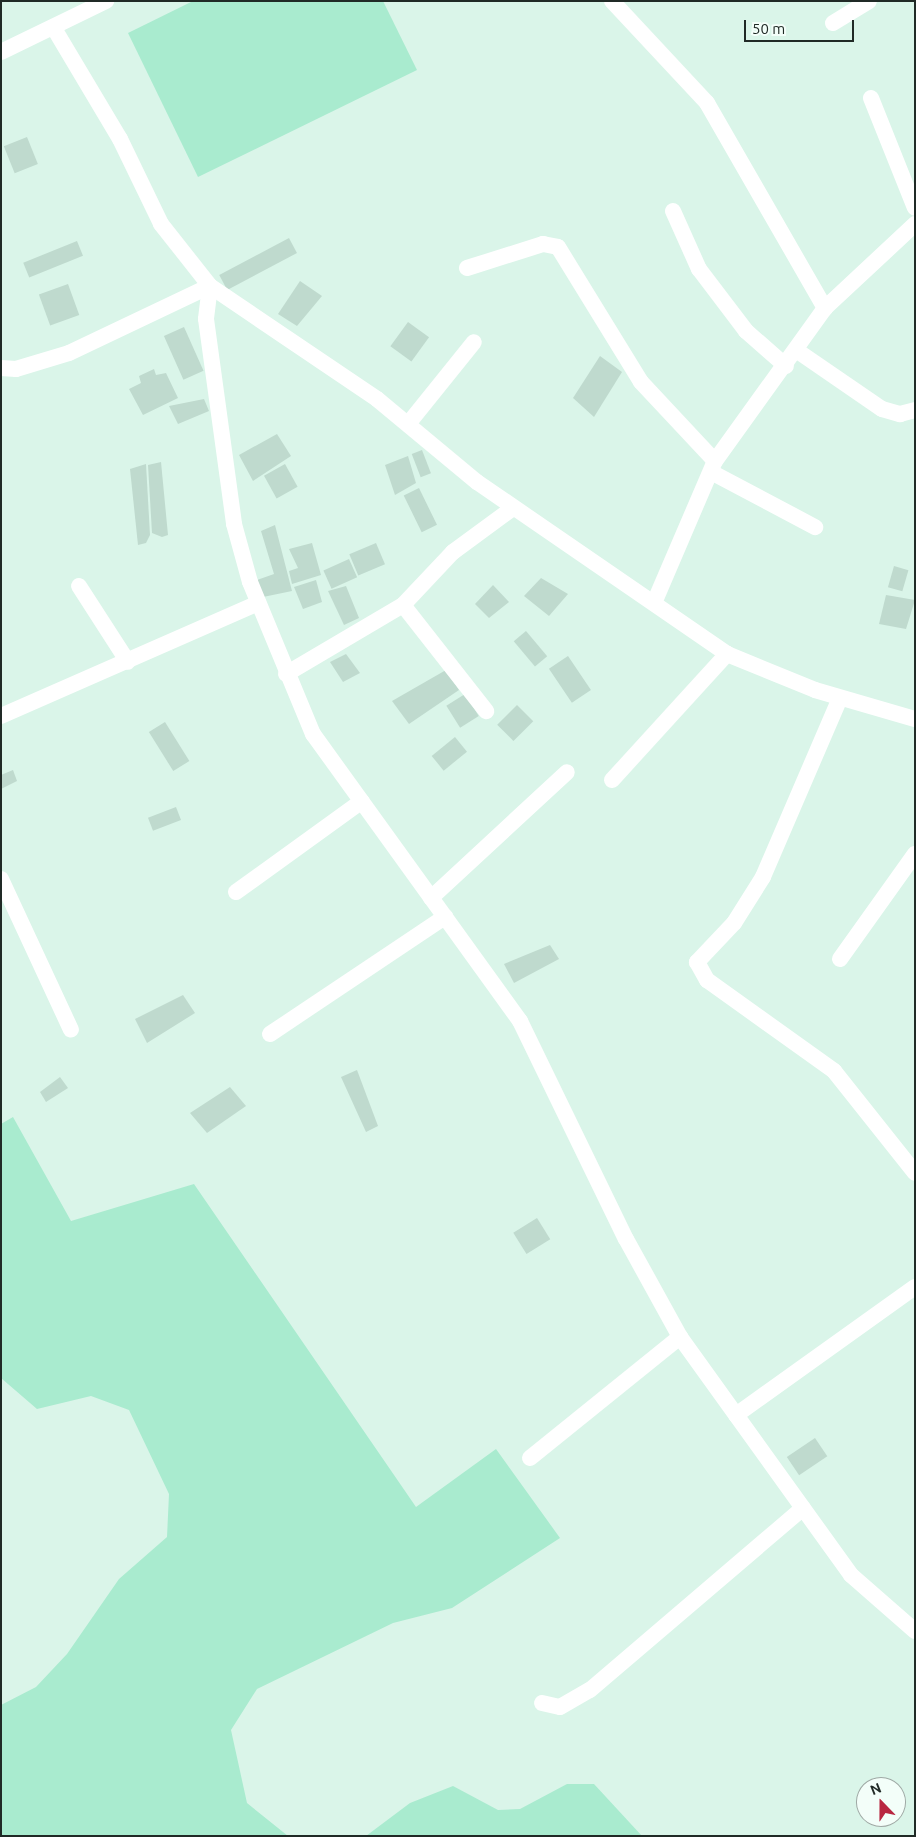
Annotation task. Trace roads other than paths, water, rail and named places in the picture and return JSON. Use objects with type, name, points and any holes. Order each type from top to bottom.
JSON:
[{"type":"street","points":[[612,1],[707,103],[825,308]]},
{"type":"street","points":[[834,23],[869,1]]},
{"type":"street","points":[[1,52],[55,30],[96,3]]},
{"type":"street","points":[[55,30],[120,139],[161,224],[210,286],[291,338],[408,424],[513,508],[727,654],[840,698],[915,719]]},
{"type":"street","points":[[871,98],[915,208]]},
{"type":"street","points":[[673,211],[699,268],[746,331],[786,366]]},
{"type":"street","points":[[654,603],[713,466],[786,366],[825,308],[915,224]]},
{"type":"street","points":[[467,268],[543,244],[558,247],[640,382],[713,466],[815,527]]},
{"type":"street","points":[[1,368],[16,369],[69,352],[210,286]]},
{"type":"street","points":[[210,286],[206,319],[234,524],[258,603],[286,674],[313,734],[520,1021],[626,1240],[680,1337],[851,1575],[915,1631]]},
{"type":"street","points":[[408,424],[474,342]]},
{"type":"street","points":[[796,350],[882,409],[900,414],[915,410]]},
{"type":"street","points":[[286,674],[403,605],[454,552],[513,508]]},
{"type":"street","points":[[79,586],[128,662]]},
{"type":"street","points":[[1,716],[128,662],[258,603]]},
{"type":"street","points":[[403,605],[486,711]]},
{"type":"street","points":[[612,780],[727,654]]},
{"type":"street","points":[[840,698],[763,877],[734,922],[696,962],[707,980],[834,1071],[915,1173]]},
{"type":"street","points":[[432,898],[567,772]]},
{"type":"street","points":[[236,892],[362,801]]},
{"type":"street","points":[[840,959],[915,854]]},
{"type":"street","points":[[1,878],[71,1030]]},
{"type":"street","points":[[270,1034],[445,917]]},
{"type":"street","points":[[736,1415],[915,1287]]},
{"type":"street","points":[[530,1458],[680,1337]]},
{"type":"street","points":[[542,1703],[560,1707],[590,1690],[803,1508]]}]
